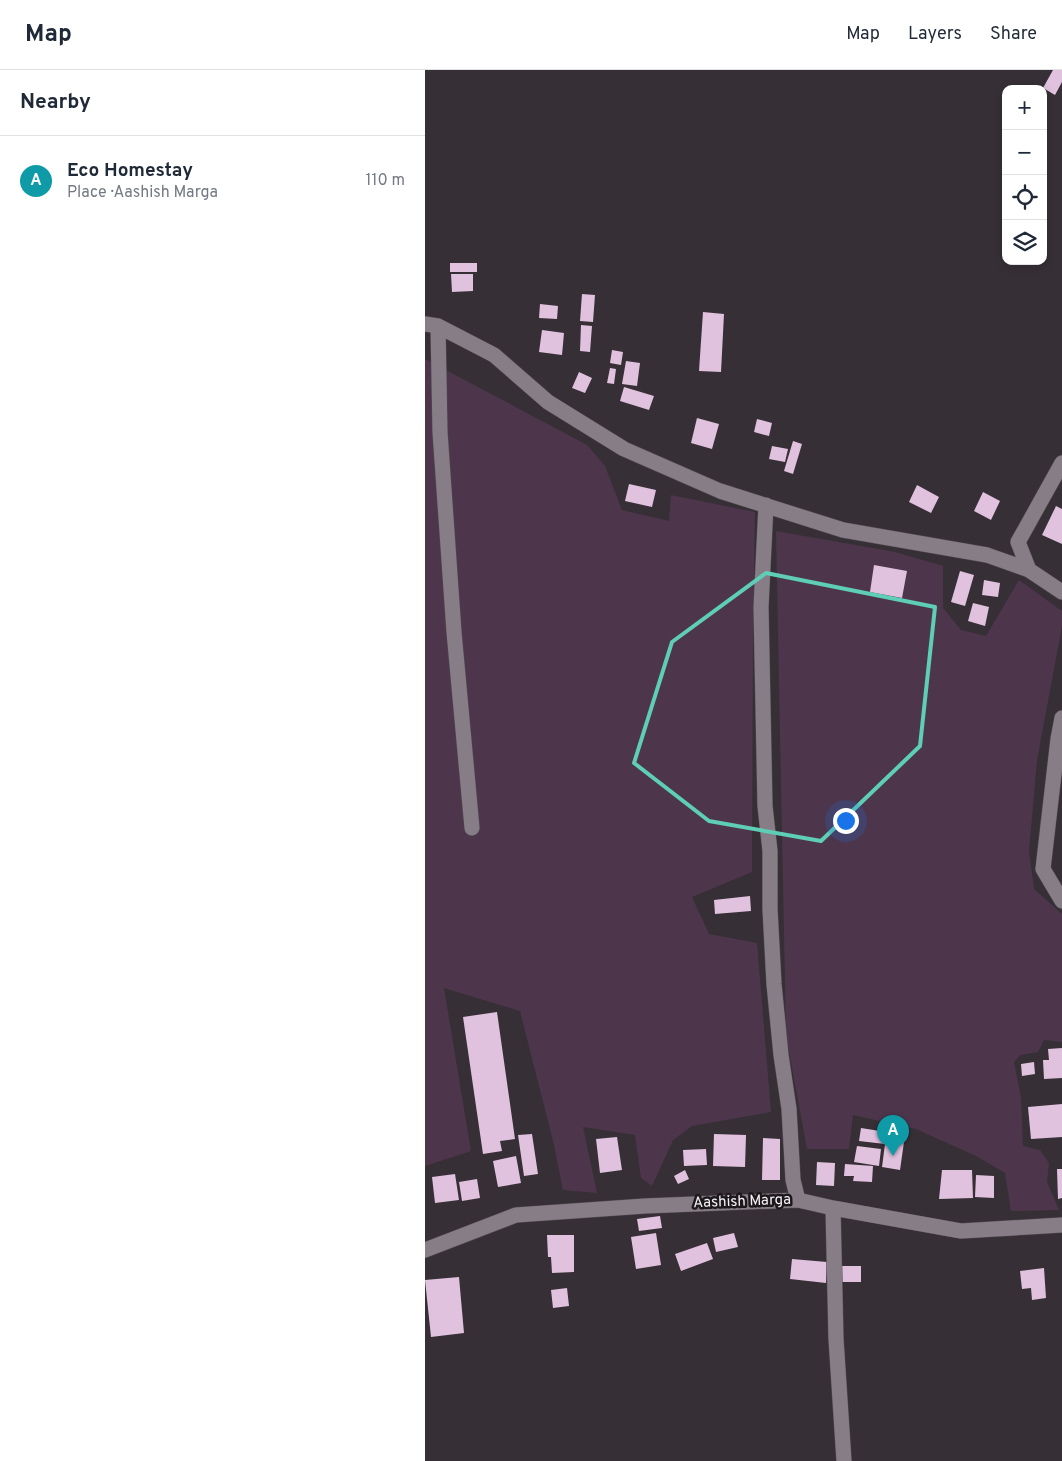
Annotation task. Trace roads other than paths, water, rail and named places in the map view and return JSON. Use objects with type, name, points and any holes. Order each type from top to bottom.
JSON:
[{"type":"street","points":[[431,325],[494,355],[548,402],[624,449],[720,490],[843,530],[987,555],[1029,570],[1062,592]]},
{"type":"street","points":[[431,325],[454,632],[472,828]]},
{"type":"street","points":[[1029,570],[1019,542],[1062,463]]},
{"type":"street","points":[[766,505],[761,607],[765,806],[770,852],[770,909],[774,984],[781,1056],[789,1109],[793,1180],[798,1200]]},
{"type":"street","points":[[1062,718],[1043,869],[1062,901]]},
{"type":"street","name":"Aashish Marga","points":[[425,1250],[516,1215],[645,1206],[798,1200],[961,1231],[1062,1225]]},
{"type":"street","points":[[833,1208],[836,1339],[844,1461]]},
{"type":"place","name":"Eco Homestay","points":[[893,1156]]}]
